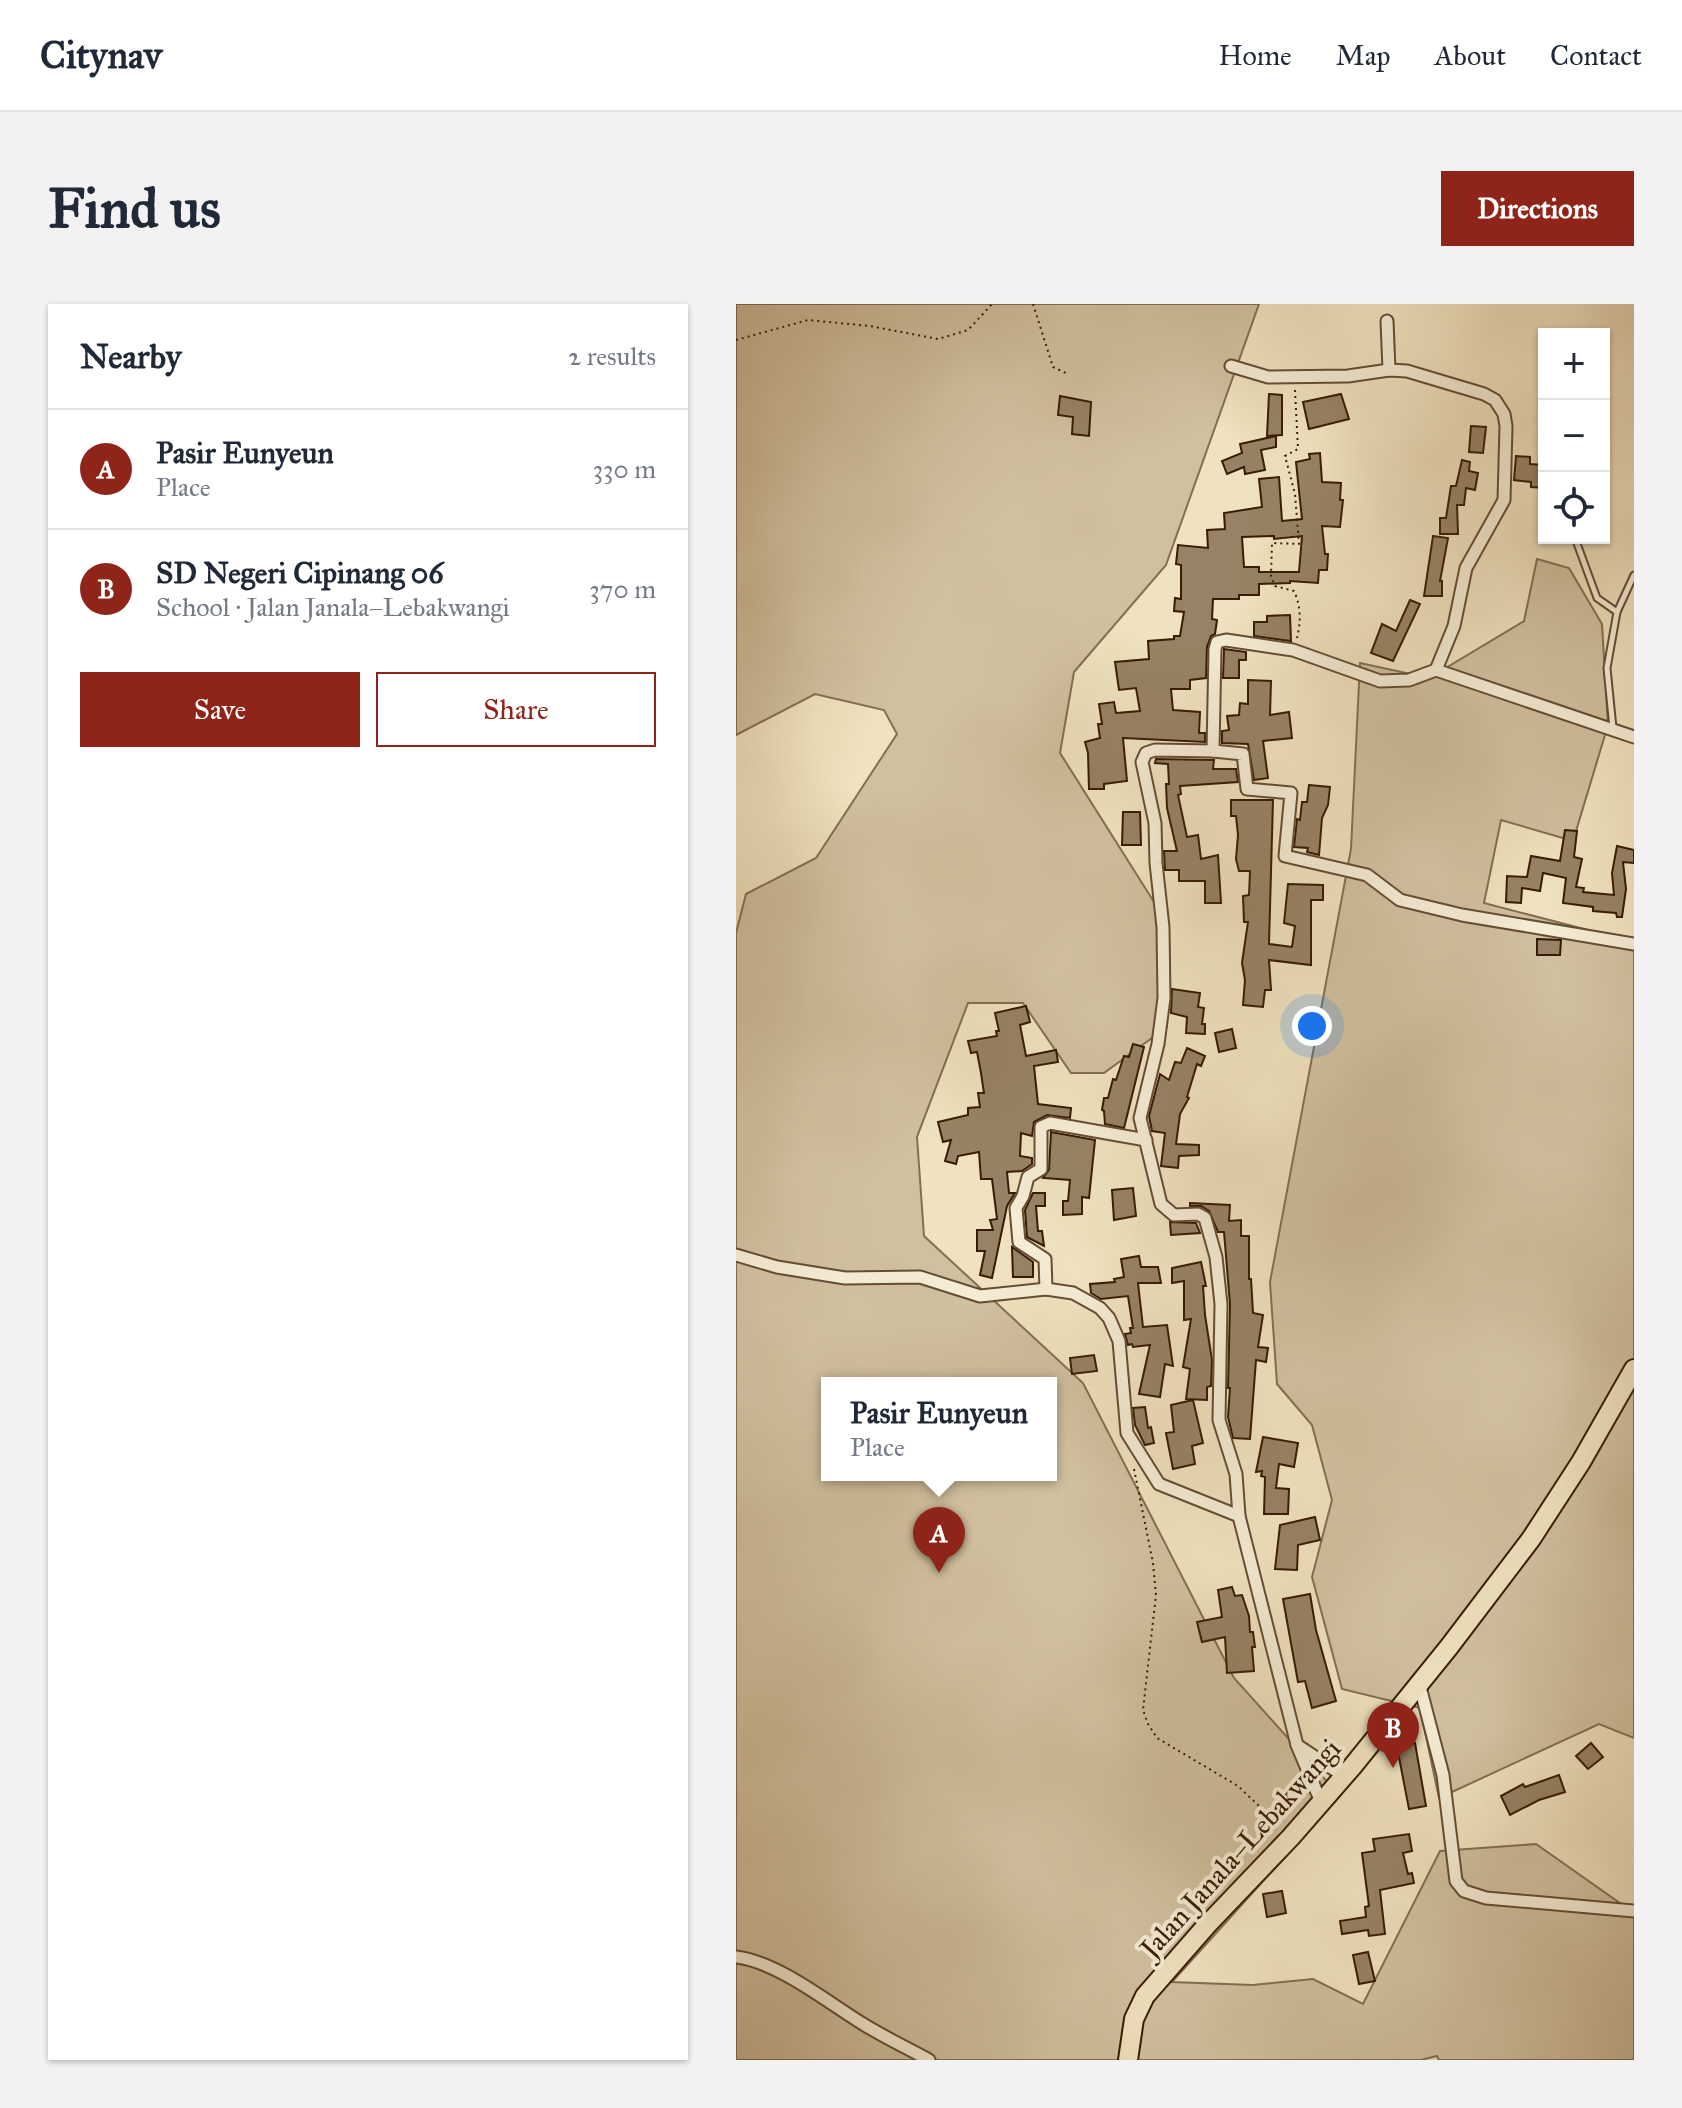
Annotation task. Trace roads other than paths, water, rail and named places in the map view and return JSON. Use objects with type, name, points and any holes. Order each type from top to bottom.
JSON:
[{"type":"main road","name":"Jalan Janala–Lebakwangi","points":[[1128,2060],[1134,2019],[1145,1996],[1352,1767],[1449,1647],[1531,1539],[1581,1462],[1634,1369]]},
{"type":"street","points":[[1387,321],[1389,370]]},
{"type":"street","points":[[1231,366],[1268,377],[1348,376],[1389,370],[1407,371],[1495,400],[1504,414],[1504,500],[1466,568],[1454,626],[1436,670]]},
{"type":"street","points":[[1213,751],[1215,649],[1217,642],[1226,640],[1293,650],[1380,681],[1409,680],[1436,670],[1634,737]]},
{"type":"street","points":[[1321,1802],[1297,1745],[1239,1516],[1236,1474],[1219,1420],[1221,1304],[1216,1257],[1208,1225],[1205,1218],[1198,1214],[1174,1215],[1161,1204],[1140,1118],[1158,1044],[1162,1013],[1163,927],[1155,823],[1142,762],[1146,753],[1155,750],[1243,754],[1247,789],[1291,793],[1285,856],[1367,875],[1400,900],[1462,915],[1634,944]]},
{"type":"street","points":[[1046,1289],[1045,1259],[1019,1242],[1016,1208],[1028,1177],[1041,1169],[1041,1127],[1050,1123],[1146,1140]]},
{"type":"street","points":[[736,1255],[777,1267],[845,1278],[920,1277],[980,1296],[1046,1289],[1073,1293],[1100,1308],[1109,1318],[1119,1341],[1127,1433],[1159,1484],[1239,1516]]},
{"type":"street","points":[[1418,1682],[1443,1775],[1456,1881],[1464,1891],[1486,1898],[1634,1911]]},
{"type":"street","points":[[1297,1745],[1336,1771],[1352,1767]]},
{"type":"street","points":[[736,1957],[752,1960],[780,1973],[929,2060]]},
{"type":"lane","points":[[1577,544],[1597,598],[1617,612]]},
{"type":"lane","points":[[1613,729],[1607,668],[1617,612],[1634,575]]},
{"type":"place","name":"Pasir Eunyeun","points":[[939,1573]]},
{"type":"place","name":"SD Negeri Cipinang 06","points":[[1393,1768]]}]
